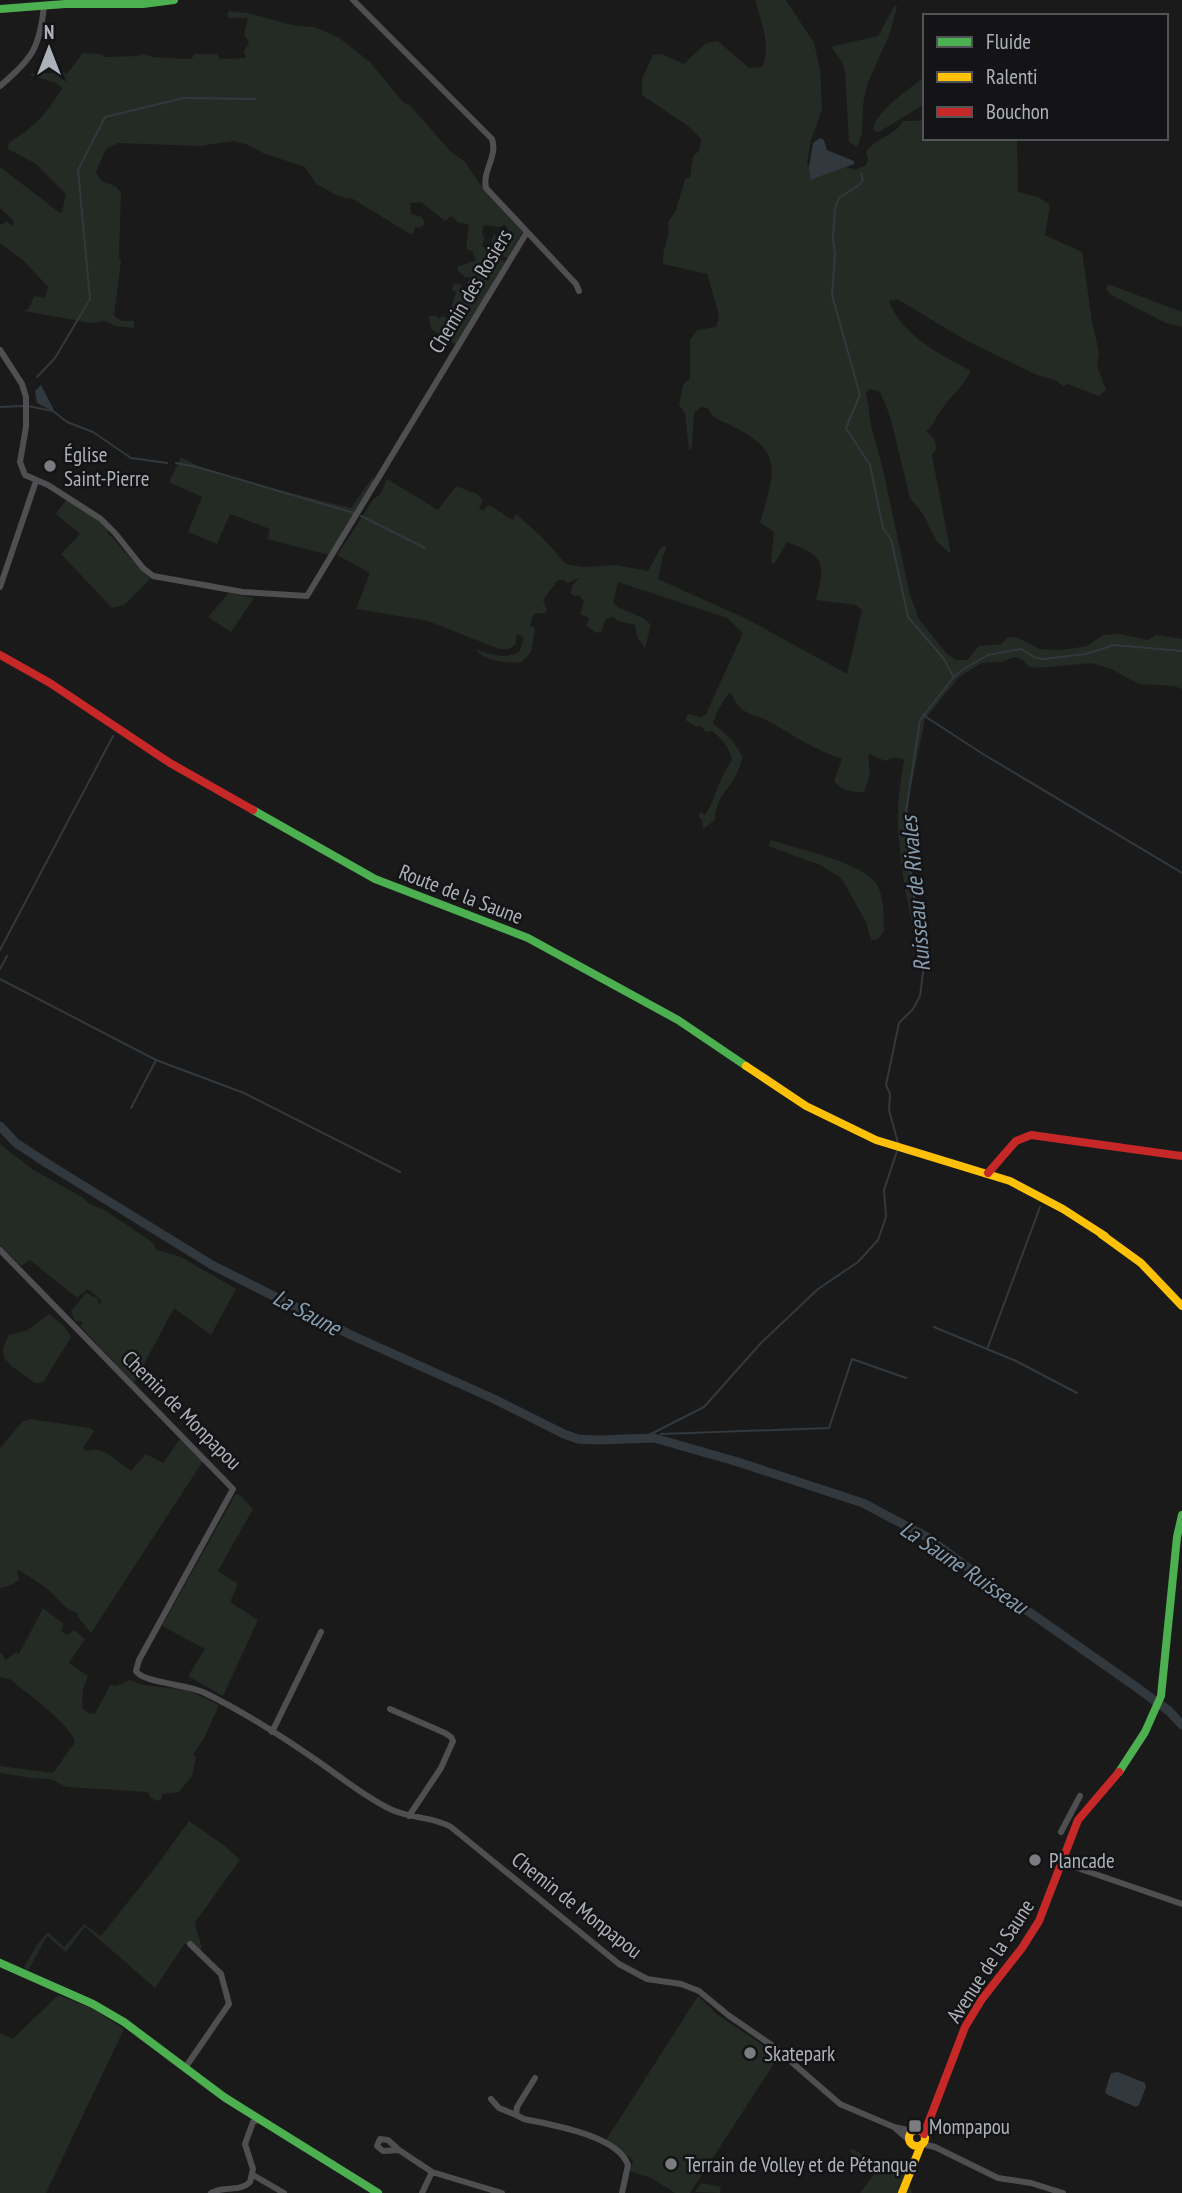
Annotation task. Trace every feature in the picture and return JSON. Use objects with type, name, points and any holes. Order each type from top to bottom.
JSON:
[{"type":"street","points":[[0,9],[44,5],[144,4],[174,0]]},
{"type":"street","name":"Chemin des Rosiers","points":[[36,481],[48,485],[101,519],[153,576],[243,592],[307,596],[527,232],[484,185],[494,150],[492,139],[353,0]]},
{"type":"street","points":[[0,86],[20,69],[34,52],[44,5]]},
{"type":"street","points":[[527,232],[576,284],[579,291]]},
{"type":"street","points":[[0,350],[22,384],[26,410],[21,467],[25,475],[36,481],[0,587]]},
{"type":"street","name":"Route de la Saune","points":[[0,654],[36,674],[170,763],[367,874],[399,890],[519,933],[678,1020],[813,1110],[859,1133],[991,1176],[1044,1198],[1105,1236],[1141,1263],[1182,1307]]},
{"type":"street","points":[[991,1176],[999,1161],[1016,1141],[1026,1136],[1036,1135],[1182,1156]]},
{"type":"street","name":"Chemin de Monpapou","points":[[0,1250],[233,1489],[139,1660],[137,1673],[149,1680],[195,1688],[272,1732],[389,1809],[409,1816],[438,1820],[451,1826],[619,1964],[647,1979],[681,1984],[699,1991],[728,2015],[774,2046],[834,2100],[998,2178],[1031,2183],[1063,2193]]},
{"type":"street","name":"Avenue de la Saune","points":[[902,2193],[918,2138],[930,2118],[965,2026],[990,1987],[1037,1926],[1050,1899],[1074,1817],[1123,1766],[1161,1695],[1177,1537],[1182,1515]]},
{"type":"street","points":[[272,1732],[321,1632]]},
{"type":"street","points":[[390,1709],[445,1733],[453,1741],[441,1768],[409,1816]]},
{"type":"street","points":[[1061,1832],[1074,1817],[1080,1796]]},
{"type":"street","points":[[1062,1863],[1182,1904]]},
{"type":"street","points":[[185,2068],[229,2004],[221,1974],[190,1944]]},
{"type":"street","points":[[0,1964],[102,2009],[135,2029],[258,2121],[378,2193]]},
{"type":"street","points":[[516,2115],[518,2104],[535,2078]]},
{"type":"street","points":[[491,2099],[499,2108],[524,2119],[600,2139],[626,2160],[628,2168],[622,2193]]},
{"type":"street","points":[[211,2193],[218,2189],[243,2188],[253,2175],[245,2147],[248,2136],[258,2121]]},
{"type":"street","points":[[399,2150],[432,2172],[502,2193]]},
{"type":"street","points":[[422,2193],[432,2172]]},
{"type":"street","points":[[253,2175],[284,2193]]},
{"type":"shaded area","points":[[755,0],[786,0],[814,43],[820,68],[822,110],[811,140],[807,164],[809,179],[845,166],[855,170],[866,165],[866,152],[870,147],[895,130],[903,121],[918,121],[923,118],[923,140],[1017,140],[1018,192],[1038,197],[1050,205],[1045,235],[1082,252],[1099,352],[1097,366],[1106,390],[1099,396],[1037,375],[967,341],[897,299],[889,301],[912,334],[935,351],[971,371],[926,431],[933,437],[937,448],[932,455],[951,554],[937,542],[923,514],[910,498],[890,416],[880,392],[870,389],[866,392],[872,430],[910,595],[919,619],[947,654],[956,660],[967,660],[979,646],[1001,644],[1008,637],[1019,638],[1039,649],[1062,650],[1087,646],[1103,635],[1120,634],[1147,640],[1156,635],[1182,639],[1182,689],[1139,684],[1111,669],[1092,663],[1039,668],[1029,667],[1023,660],[1015,657],[1001,662],[982,663],[959,677],[925,719],[909,797],[907,830],[913,903],[925,958],[921,959],[900,855],[898,805],[904,760],[896,757],[885,761],[870,754],[870,775],[864,792],[844,789],[834,781],[842,759],[745,711],[729,693],[713,723],[732,740],[743,757],[735,778],[718,804],[715,820],[703,829],[702,820],[698,816],[701,812],[705,815],[732,760],[727,747],[716,734],[712,731],[706,732],[701,726],[697,727],[685,720],[688,714],[701,717],[706,714],[743,633],[727,618],[618,582],[613,603],[651,625],[645,648],[637,637],[635,625],[618,621],[614,617],[606,619],[601,632],[597,633],[586,626],[589,618],[580,614],[584,601],[579,595],[570,593],[574,583],[581,577],[568,583],[558,580],[543,600],[547,610],[545,613],[534,614],[530,625],[535,629],[531,652],[522,662],[503,662],[490,659],[475,649],[508,656],[519,652],[524,638],[517,634],[515,645],[509,649],[499,649],[428,621],[356,609],[370,573],[337,555],[373,500],[381,493],[387,479],[438,510],[456,486],[477,494],[483,500],[479,509],[483,511],[489,505],[513,520],[516,514],[541,536],[566,564],[583,567],[616,565],[648,571],[661,547],[667,546],[658,579],[749,620],[847,674],[862,610],[856,605],[816,600],[821,569],[815,556],[809,552],[787,542],[774,564],[771,563],[774,532],[760,523],[771,476],[767,453],[759,443],[716,418],[708,408],[701,407],[694,413],[692,448],[689,450],[685,413],[679,405],[683,385],[690,378],[690,340],[697,330],[716,327],[719,315],[707,274],[663,264],[668,222],[676,210],[685,179],[690,177],[693,156],[699,151],[701,139],[688,126],[642,95],[642,79],[653,55],[662,54],[684,64],[706,43],[718,41],[749,68],[762,67],[766,42]]},
{"type":"shaded area","points":[[895,5],[897,6],[890,33],[867,85],[862,134],[857,147],[849,142],[845,71],[832,48],[878,36]]},
{"type":"shaded area","points":[[230,11],[292,25],[314,27],[338,37],[370,62],[404,103],[410,105],[450,151],[465,162],[479,183],[523,231],[508,258],[499,255],[502,245],[499,249],[491,242],[494,235],[500,236],[508,230],[505,225],[484,225],[482,233],[485,238],[482,246],[488,249],[490,258],[505,262],[456,345],[431,329],[429,316],[449,319],[456,315],[452,306],[456,292],[452,289],[454,284],[459,284],[465,289],[470,277],[465,277],[457,267],[476,260],[472,251],[466,249],[469,224],[459,223],[451,216],[445,221],[421,202],[410,203],[411,214],[422,217],[425,224],[414,228],[414,233],[410,234],[351,198],[336,195],[316,184],[305,167],[233,141],[200,146],[118,143],[106,149],[96,172],[101,181],[115,186],[121,192],[121,261],[114,316],[122,321],[134,321],[134,328],[115,326],[106,321],[90,323],[24,311],[29,308],[34,296],[45,298],[48,287],[24,261],[0,243],[0,225],[7,221],[12,226],[14,221],[0,208],[0,167],[60,213],[66,194],[36,164],[8,149],[9,142],[40,119],[62,88],[54,82],[29,75],[61,71],[67,74],[83,53],[105,57],[142,54],[191,59],[195,54],[217,54],[220,59],[246,58],[244,52],[249,42],[244,35],[248,18],[229,18],[227,14]]},
{"type":"shaded area","points":[[923,78],[923,105],[879,132],[873,130],[880,115]]},
{"type":"shaded area","points":[[820,138],[824,140],[827,150],[854,161],[854,164],[810,180],[813,143]]},
{"type":"shaded area","points":[[1108,284],[1182,312],[1182,327],[1166,323],[1111,295],[1106,289]]},
{"type":"shaded area","points":[[41,385],[53,411],[37,403],[35,391]]},
{"type":"shaded area","points":[[181,457],[198,466],[351,508],[372,478],[376,480],[329,555],[267,539],[270,529],[230,514],[217,544],[188,532],[202,497],[169,482]]},
{"type":"shaded area","points":[[66,500],[98,519],[98,522],[101,521],[109,529],[107,532],[150,579],[124,605],[112,608],[61,554],[80,534],[56,514]]},
{"type":"shaded area","points":[[229,593],[254,598],[231,632],[208,617]]},
{"type":"shaded area","points":[[771,840],[843,863],[868,875],[879,888],[882,900],[884,931],[878,939],[871,940],[866,922],[841,878],[820,865],[768,846]]},
{"type":"shaded area","points":[[0,1144],[32,1169],[106,1211],[152,1242],[157,1250],[181,1257],[236,1289],[211,1335],[174,1308],[134,1383],[80,1326],[83,1322],[75,1321],[71,1311],[86,1293],[98,1299],[99,1305],[102,1301],[88,1289],[77,1298],[30,1260],[21,1266],[0,1246]]},
{"type":"shaded area","points":[[49,1314],[64,1326],[71,1337],[44,1381],[35,1383],[10,1365],[3,1349],[9,1335],[28,1330]]},
{"type":"shaded area","points":[[31,1419],[90,1428],[94,1431],[83,1448],[88,1451],[99,1450],[131,1471],[146,1454],[163,1463],[180,1439],[203,1461],[91,1633],[77,1613],[65,1607],[51,1592],[22,1572],[17,1570],[19,1580],[0,1588],[0,1448],[22,1422]]},
{"type":"shaded area","points":[[239,1494],[253,1509],[218,1571],[238,1584],[230,1602],[258,1620],[223,1696],[188,1676],[205,1649],[162,1626],[235,1495]]},
{"type":"shaded area","points":[[43,1608],[64,1624],[61,1631],[68,1635],[74,1630],[85,1639],[69,1663],[88,1676],[83,1689],[82,1708],[88,1713],[95,1714],[110,1685],[116,1686],[130,1680],[142,1685],[187,1690],[219,1705],[193,1755],[196,1757],[192,1776],[179,1792],[162,1794],[161,1800],[157,1801],[150,1797],[148,1792],[66,1787],[51,1779],[0,1773],[0,1766],[53,1773],[75,1742],[72,1735],[47,1709],[10,1679],[0,1677],[0,1652],[6,1660],[16,1652],[19,1654]]},
{"type":"shaded area","points":[[189,1821],[240,1860],[196,1921],[202,1947],[197,1954],[185,1943],[155,1988],[85,1927],[66,1952],[47,1936],[28,1971],[24,1967],[48,1932],[64,1947],[84,1924],[101,1936]]},
{"type":"shaded area","points":[[58,1995],[92,2008],[124,2029],[46,2193],[0,2193],[0,2033],[13,2039]]},
{"type":"shaded area","points":[[698,1996],[718,2015],[779,2056],[690,2193],[675,2193],[651,2178],[630,2171],[633,2160],[606,2140]]},
{"type":"shaded area","points":[[1118,2072],[1145,2083],[1146,2087],[1136,2107],[1105,2092],[1111,2073]]},
{"type":"shaded area","points":[[853,2149],[906,2175],[904,2182],[910,2186],[912,2193],[860,2193],[875,2173],[854,2157],[849,2150]]},
{"type":"shaded area","points":[[701,2183],[721,2187],[720,2193],[695,2192]]},
{"type":"waterway","points":[[37,377],[55,358],[90,299],[78,170],[105,117],[184,98],[255,99]]},
{"type":"waterway","points":[[861,173],[863,180],[859,185],[839,198],[835,208],[833,237],[835,254],[832,295],[860,395],[846,428],[870,465],[883,528],[891,539],[908,617],[944,659],[953,676]]},
{"type":"waterway","points":[[0,407],[23,406]]},
{"type":"waterway","points":[[28,406],[53,411],[67,422],[93,432],[131,458],[167,463]]},
{"type":"waterway","points":[[176,463],[354,513]]},
{"type":"waterway","points":[[361,516],[425,548]]},
{"type":"waterway","name":"Ruisseau de Rivales","points":[[898,1143],[889,1110],[890,1094],[886,1085],[899,1023],[913,1009],[920,996],[924,965],[904,825],[920,720],[954,677],[988,655],[1021,649],[1036,658],[1044,659],[1086,654],[1114,645],[1182,651]]},
{"type":"waterway","points":[[923,715],[1182,873]]},
{"type":"waterway","points":[[0,950],[113,736]]},
{"type":"waterway","points":[[0,969],[7,956]]},
{"type":"waterway","points":[[0,979],[156,1060],[244,1093],[400,1172]]},
{"type":"waterway","points":[[131,1108],[156,1060]]},
{"type":"waterway","name":"La Saune","points":[[0,1126],[16,1143],[48,1164],[212,1265],[351,1335],[494,1399],[564,1434],[578,1439],[598,1440],[654,1438],[863,1503],[927,1537],[1169,1711],[1182,1725]]},
{"type":"waterway","name":"Ruisseau de Rivales","points":[[639,1440],[704,1407],[761,1343],[818,1289],[858,1262],[878,1240],[886,1217],[884,1190],[897,1151]]},
{"type":"waterway","points":[[988,1347],[1040,1207]]},
{"type":"waterway","points":[[934,1327],[1016,1361],[1077,1393]]},
{"type":"waterway","points":[[661,1434],[829,1428],[852,1359],[906,1378]]},
{"type":"traffic: fast","points":[[0,9],[65,4],[143,4],[174,0]]},
{"type":"traffic: fast","points":[[253,810],[375,879],[528,938],[678,1020],[746,1066]]},
{"type":"traffic: fast","points":[[1119,1772],[1145,1732],[1161,1696],[1177,1537],[1182,1515]]},
{"type":"traffic: fast","points":[[0,1963],[93,2004],[124,2022],[224,2097],[378,2193]]},
{"type":"traffic: slow","points":[[746,1066],[806,1106],[876,1140],[1010,1181],[1063,1209],[1105,1236]]},
{"type":"traffic: slow","points":[[1101,1234],[1141,1263],[1182,1306]]},
{"type":"traffic: slow","points":[[914,2130],[920,2130],[925,2138],[923,2144],[914,2146],[909,2141],[909,2135],[914,2130]]},
{"type":"traffic: slow","points":[[902,2193],[921,2145]]},
{"type":"traffic: jam","points":[[0,655],[50,683],[170,763],[253,810]]},
{"type":"traffic: jam","points":[[988,1173],[1016,1141],[1031,1135],[1182,1156]]},
{"type":"traffic: jam","points":[[924,2134],[965,2027],[1039,1921],[1078,1820],[1119,1772]]},
{"type":"place","name":"Église Saint-Pierre","points":[[50,466]]},
{"type":"place","name":"Plancade","points":[[1035,1860]]},
{"type":"place","name":"Skatepark","points":[[750,2053]]},
{"type":"place","name":"Mompapou","points":[[915,2126]]},
{"type":"place","name":"Terrain de Volley et de Pétanque","points":[[671,2164]]},
{"type":"water label","name":"La Saune Ruisseau","points":[[964,1567]]}]
